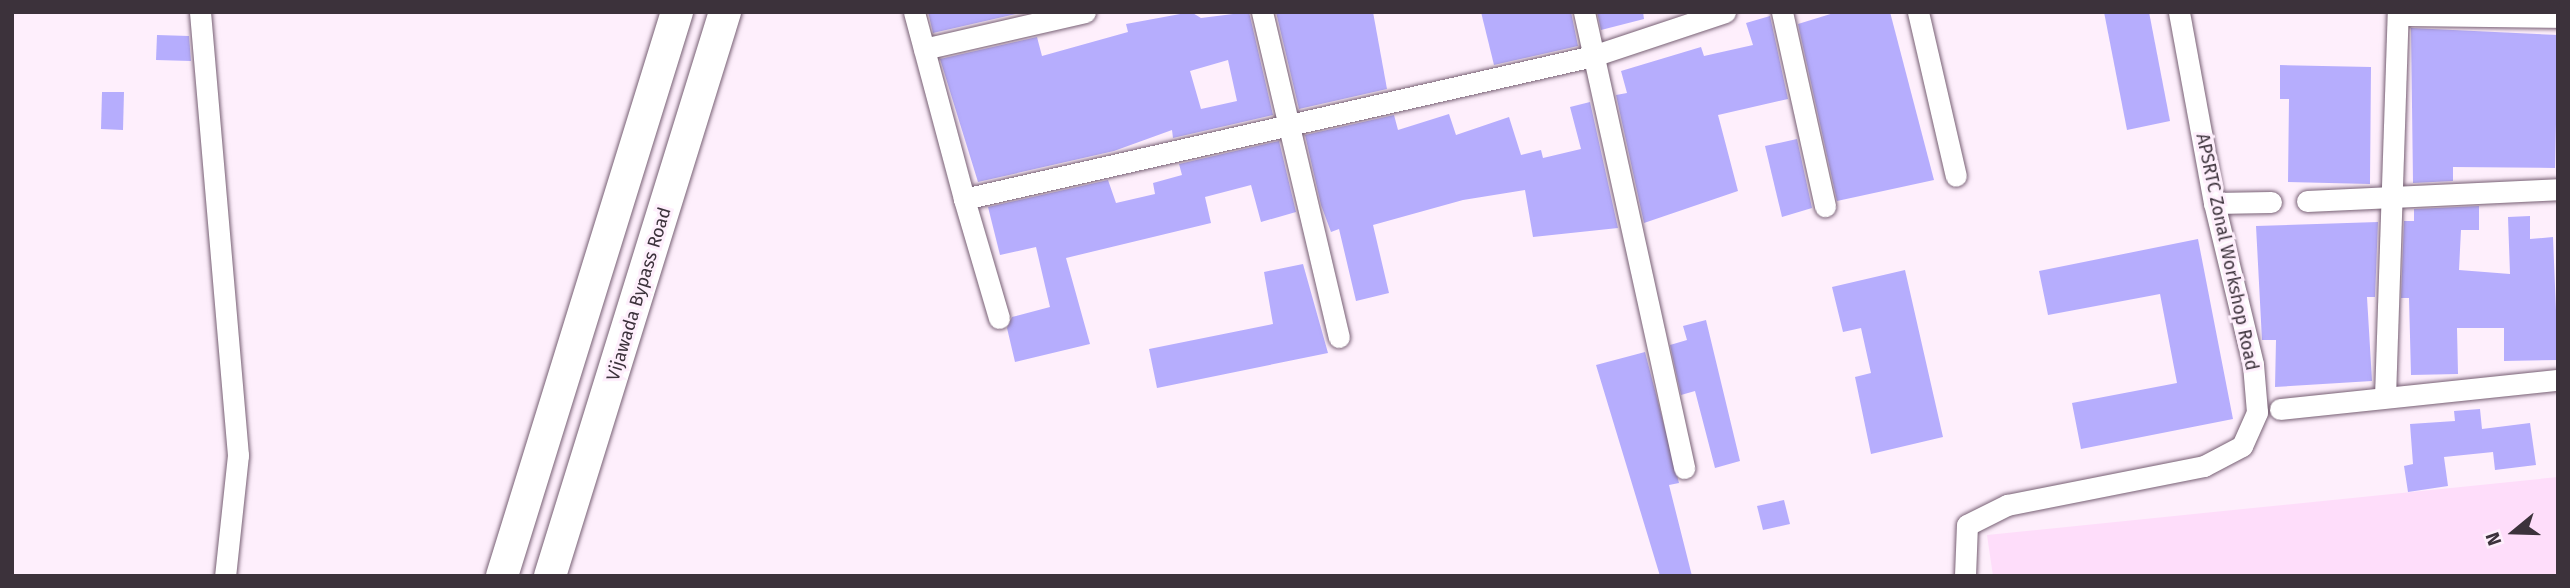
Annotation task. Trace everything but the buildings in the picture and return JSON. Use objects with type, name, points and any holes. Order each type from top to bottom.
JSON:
[{"type":"main road","points":[[502,576],[677,12]]},
{"type":"main road","name":"Vijawada Bypass Road","points":[[550,576],[725,12]]},
{"type":"street","points":[[200,12],[238,455],[225,576]]},
{"type":"street","points":[[914,12],[999,318]]},
{"type":"street","points":[[924,49],[1085,12]]},
{"type":"street","points":[[1262,12],[1339,337]]},
{"type":"street","points":[[1584,12],[1685,468]]},
{"type":"street","points":[[964,199],[1593,56],[1725,12]]},
{"type":"street","points":[[1782,12],[1825,206]]},
{"type":"street","points":[[1918,12],[1956,176]]},
{"type":"street","name":"APSRTC Zonal Workshop Road","points":[[1965,576],[1968,525],[2007,505],[2204,466],[2242,446],[2257,412],[2253,364],[2214,203],[2179,12]]},
{"type":"street","points":[[2385,397],[2398,14],[2558,17]]},
{"type":"street","points":[[2307,201],[2558,189]]},
{"type":"street","points":[[2214,203],[2271,202]]},
{"type":"street","points":[[2280,409],[2558,380]]},
{"type":"shaded area","points":[[2558,477],[2558,576],[1993,576],[1987,535]]}]
